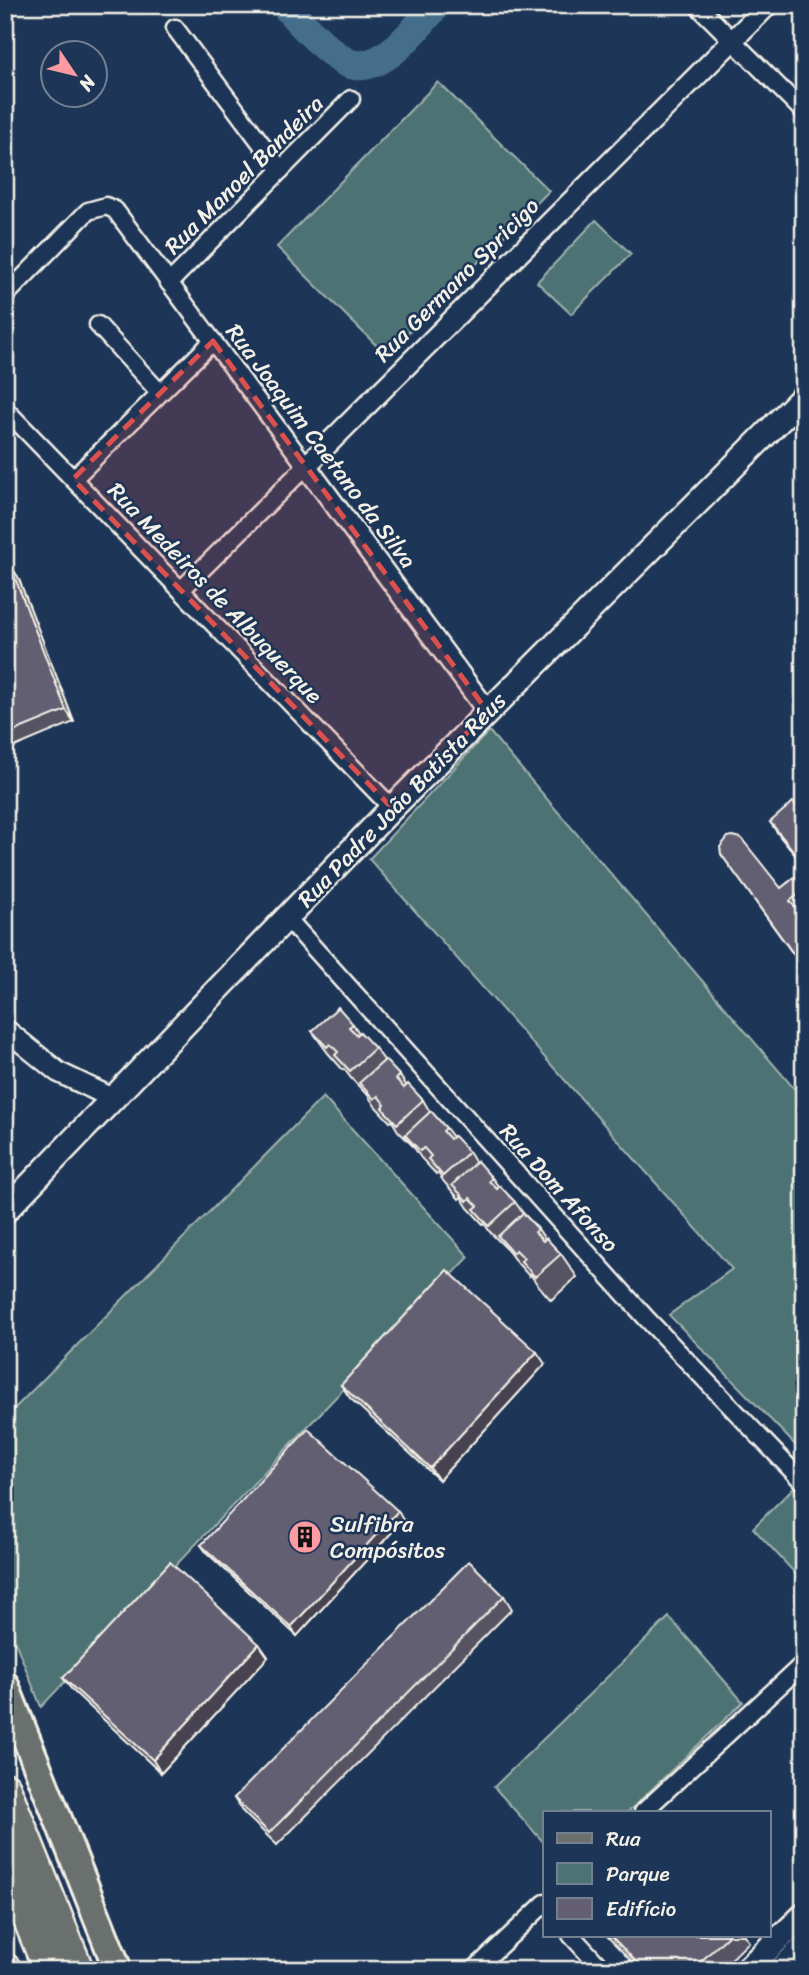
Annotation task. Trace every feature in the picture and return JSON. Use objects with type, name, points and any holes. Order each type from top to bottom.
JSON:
[{"type":"highway","points":[[5,1788],[78,1970]]},
{"type":"highway","points":[[5,1860],[49,1970]]},
{"type":"main road","name":"Rua Padre João Batista Réus","points":[[5,1210],[392,808],[804,396]]},
{"type":"main road","points":[[5,1685],[118,1970]]},
{"type":"main road","points":[[746,1970],[804,1915]]},
{"type":"main road","points":[[780,1970],[804,1947]]},
{"type":"street","points":[[697,5],[804,112]]},
{"type":"street","name":"Rua Germano Spricigo","points":[[181,590],[768,5]]},
{"type":"street","points":[[176,28],[281,170]]},
{"type":"street","name":"Rua Manoel Bandeira","points":[[169,284],[351,99]]},
{"type":"street","name":"Rua Joaquim Caetano da Silva","points":[[5,296],[88,211],[106,206],[115,210],[488,712]]},
{"type":"street","points":[[99,325],[160,393]]},
{"type":"street","points":[[72,479],[213,341]]},
{"type":"street","name":"Rua Medeiros de Albuquerque","points":[[5,409],[392,808]]},
{"type":"street","name":"Rua Dom Afonso","points":[[287,918],[647,1319],[804,1482]]},
{"type":"street","points":[[5,1029],[58,1072],[112,1098]]},
{"type":"street","points":[[644,1811],[804,1663]]},
{"type":"street","points":[[474,1970],[543,1905]]},
{"type":"street","points":[[573,1937],[603,1970]]},
{"type":"highlighted area","points":[[213,341],[488,712],[392,808],[73,479]]},
{"type":"green space","points":[[438,82],[549,191],[386,355],[277,247]]},
{"type":"green space","points":[[596,220],[631,254],[571,314],[537,282]]},
{"type":"green space","points":[[489,731],[804,1100],[804,1454],[669,1315],[732,1269],[369,859]]},
{"type":"green space","points":[[323,1097],[469,1257],[41,1707],[5,1616],[5,1418]]},
{"type":"green space","points":[[795,1486],[804,1490],[804,1583],[753,1528]]},
{"type":"green space","points":[[669,1617],[743,1702],[629,1811],[543,1811],[543,1842],[494,1787]]},
{"type":"building","points":[[10,565],[66,710],[5,735],[5,567]]},
{"type":"building","points":[[793,802],[804,816],[804,864],[770,822]]},
{"type":"building","points":[[732,836],[741,838],[781,888],[804,870],[804,890],[790,901],[804,919],[804,965],[721,854],[720,847]]},
{"type":"building","points":[[338,1007],[353,1024],[349,1027],[357,1035],[360,1032],[375,1048],[350,1071],[335,1055],[338,1052],[330,1044],[327,1047],[312,1031]]},
{"type":"building","points":[[385,1060],[400,1076],[396,1079],[404,1088],[408,1084],[423,1100],[397,1124],[382,1108],[385,1105],[378,1096],[374,1099],[359,1083]]},
{"type":"building","points":[[431,1111],[446,1128],[443,1131],[450,1139],[454,1136],[469,1152],[443,1176],[428,1159],[431,1156],[424,1148],[420,1151],[405,1135]]},
{"type":"building","points":[[477,1161],[492,1178],[489,1181],[497,1189],[500,1186],[515,1202],[489,1226],[474,1209],[478,1206],[470,1198],[467,1201],[452,1185]]},
{"type":"building","points":[[523,1213],[538,1229],[535,1232],[543,1241],[546,1238],[561,1254],[535,1277],[521,1261],[524,1258],[516,1250],[513,1253],[498,1236]]},
{"type":"building","points":[[447,1270],[537,1352],[430,1468],[341,1385]]},
{"type":"building","name":"Sulfibra Compósitos","points":[[308,1429],[398,1511],[291,1627],[201,1545]]},
{"type":"building","points":[[469,1561],[504,1596],[269,1833],[234,1798]]},
{"type":"building","points":[[170,1562],[259,1644],[153,1760],[63,1678]]},
{"type":"building","points":[[612,1937],[727,1937],[692,1970],[644,1970]]},
{"type":"building","points":[[804,1957],[804,1970],[790,1970]]},
{"type":"waterway","points":[[285,5],[323,45],[342,60],[355,65],[367,64],[390,53],[436,5]]},
{"type":"place","name":"Sulfibra Compósitos","points":[[305,1537]]}]
